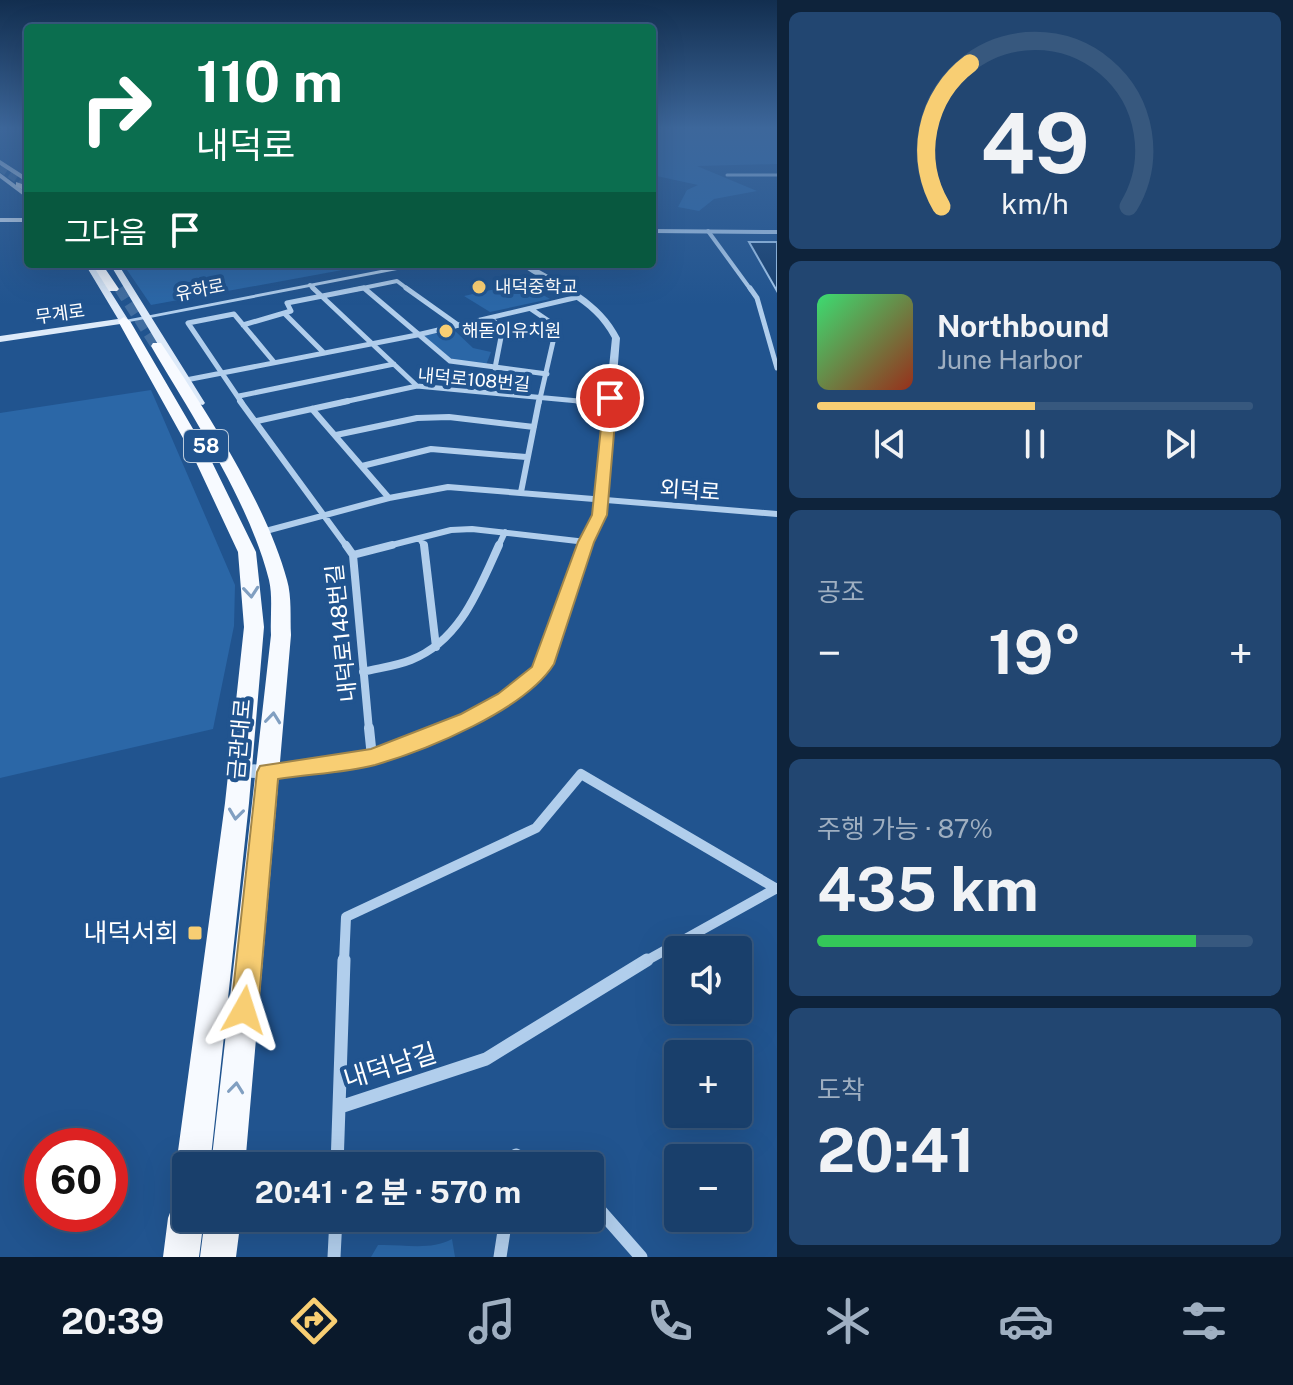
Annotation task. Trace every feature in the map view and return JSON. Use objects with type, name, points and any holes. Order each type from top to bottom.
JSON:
[{"type":"main road","points":[[0,220],[24,220]]},
{"type":"main road","points":[[91,268],[202,458],[255,542]]},
{"type":"main road","points":[[100,268],[116,289],[108,268]]},
{"type":"main road","points":[[117,268],[213,428],[223,460]]},
{"type":"main road","name":"무계로","points":[[0,332],[122,317]]},
{"type":"main road","name":"무계로","points":[[0,339],[122,317]]},
{"type":"main road","name":"금관대로","points":[[195,1152],[254,772],[281,635],[279,583],[255,542],[152,347],[223,460],[255,542],[254,627],[245,736],[254,772],[229,1152]]},
{"type":"main road","points":[[181,1257],[184,1232]]},
{"type":"main road","points":[[218,1257],[221,1232]]},
{"type":"street","points":[[656,231],[777,232]]},
{"type":"street","points":[[708,231],[757,298],[777,366]]},
{"type":"street","name":"유하로","points":[[146,313],[372,268]]},
{"type":"street","name":"유하로","points":[[122,317],[402,268]]},
{"type":"street","points":[[254,772],[372,757],[469,720],[505,699],[539,672],[547,659],[586,542],[600,515],[616,338],[600,313],[530,268]]},
{"type":"street","points":[[274,362],[243,325],[291,311],[287,303],[397,281],[458,325]]},
{"type":"street","points":[[310,285],[417,386]]},
{"type":"street","points":[[364,288],[450,361],[547,374]]},
{"type":"street","points":[[186,380],[375,344],[578,297]]},
{"type":"street","points":[[531,309],[553,324],[555,333],[540,399]]},
{"type":"street","name":"내덕로148번길","points":[[243,325],[234,314],[188,323],[220,373],[353,555],[372,757]]},
{"type":"street","points":[[285,314],[324,353]]},
{"type":"street","points":[[490,318],[501,327],[502,332],[495,368]]},
{"type":"street","points":[[239,396],[394,364]]},
{"type":"street","name":"내덕로108번길","points":[[257,421],[417,386],[610,404]]},
{"type":"street","name":"내덕로108번길","points":[[336,435],[417,418],[449,417],[534,427],[540,399]]},
{"type":"street","points":[[312,409],[389,498]]},
{"type":"street","points":[[521,492],[534,427]]},
{"type":"street","points":[[362,466],[431,449],[526,457]]},
{"type":"street","name":"외덕로","points":[[255,542],[322,516],[389,498],[448,487],[777,514]]},
{"type":"street","points":[[353,555],[451,530],[505,532],[586,542]]},
{"type":"street","points":[[363,672],[412,660],[436,647],[459,626],[505,532]]},
{"type":"street","points":[[420,539],[425,547],[436,647]]},
{"type":"street","name":"내덕남길","points":[[581,774],[777,888],[643,963],[486,1059],[340,1107],[346,917],[536,828],[581,774]]},
{"type":"street","points":[[338,1152],[340,1107]]},
{"type":"street","points":[[604,1215],[641,1257]]},
{"type":"street","points":[[334,1257],[335,1232]]},
{"type":"street","points":[[500,1257],[504,1232]]},
{"type":"shaded area","points":[[749,188],[757,191],[714,199],[699,211],[678,207],[687,190]]},
{"type":"shaded area","points":[[749,242],[777,242],[777,291]]},
{"type":"shaded area","points":[[126,268],[353,268],[151,305]]},
{"type":"shaded area","points":[[523,283],[550,299],[490,312],[464,296]]},
{"type":"shaded area","points":[[454,330],[473,348],[491,352],[486,365],[451,359],[422,336]]},
{"type":"shaded area","points":[[151,390],[235,585],[234,626],[213,729],[0,778],[0,413]]},
{"type":"shaded area","points":[[452,1239],[455,1257],[371,1257],[378,1245],[426,1246]]},
{"type":"tunnel","points":[[120,288],[157,346]]},
{"type":"place","name":"내덕중학교","points":[[479,287]]},
{"type":"place","name":"해돋이유치원","points":[[446,331]]},
{"type":"place","name":"내덕서희","points":[[195,933]]},
{"type":"route","points":[[244,1010],[268,772],[372,757],[469,720],[505,699],[539,672],[547,659],[586,542],[600,515],[610,398]]}]
